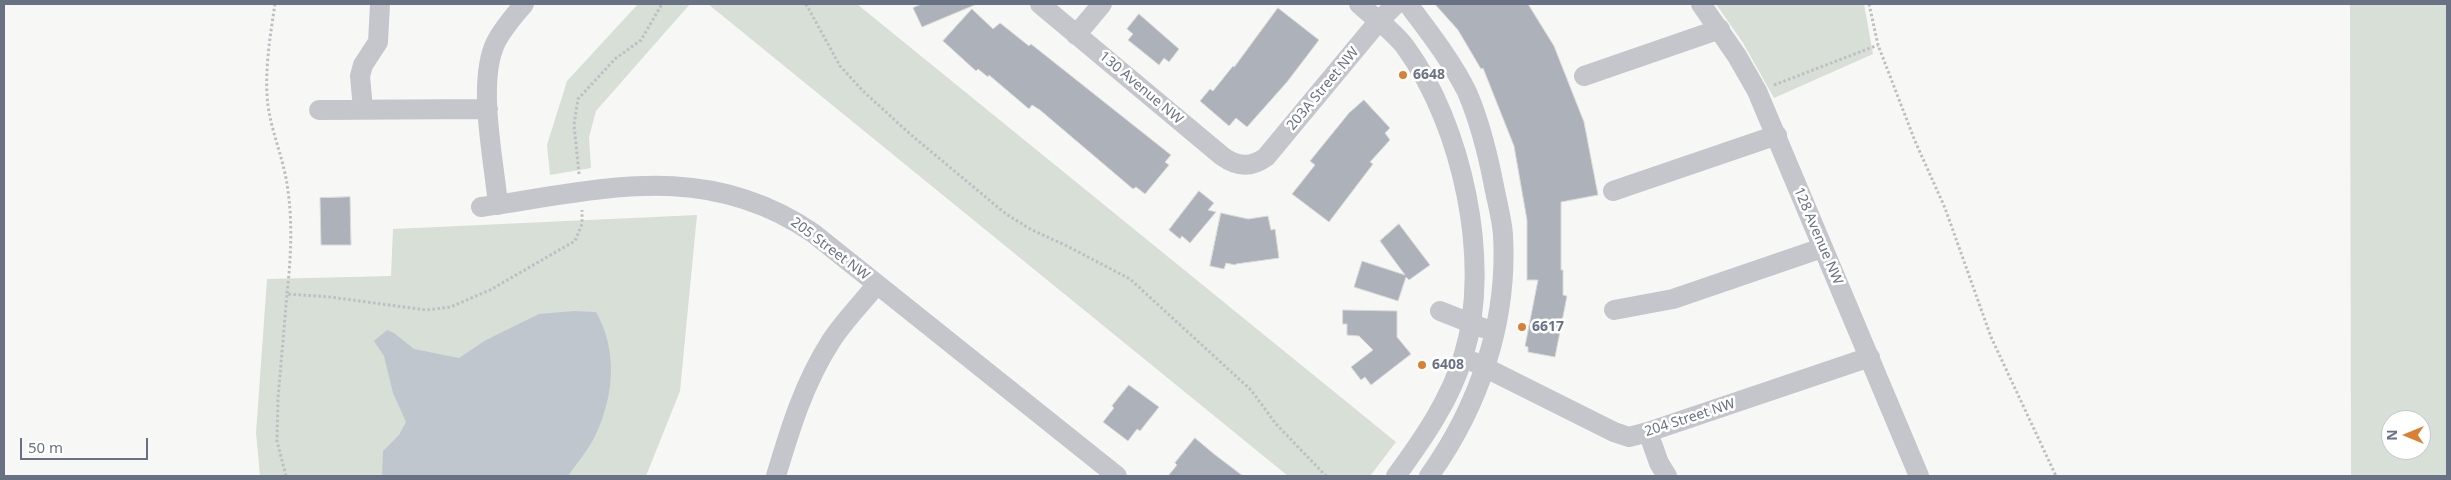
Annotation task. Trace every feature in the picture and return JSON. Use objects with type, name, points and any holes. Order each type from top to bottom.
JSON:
[{"type":"street","points":[[363,109],[360,76],[363,65],[378,42],[380,4]]},
{"type":"street","points":[[319,110],[488,109],[486,84],[495,44],[503,30],[524,4]]},
{"type":"street","name":"130 Avenue NW","points":[[1040,4],[1222,156],[1230,162],[1245,165]]},
{"type":"street","points":[[1076,35],[1102,4]]},
{"type":"street","points":[[1359,4],[1405,46],[1433,90],[1460,162],[1470,217],[1474,273],[1471,323],[1464,355],[1444,400],[1419,444],[1396,476]]},
{"type":"street","name":"203A Street NW","points":[[1245,165],[1253,165],[1266,157],[1378,22],[1396,4]]},
{"type":"street","points":[[1408,4],[1433,38],[1467,92],[1487,152],[1503,234],[1500,311],[1495,334],[1476,394],[1458,433],[1430,476]]},
{"type":"street","name":"128 Avenue NW","points":[[1702,4],[1720,29],[1757,91],[1919,476]]},
{"type":"street","points":[[1584,76],[1720,29]]},
{"type":"street","name":"205 Street NW","points":[[488,109],[490,206],[643,186],[673,185],[724,192],[774,210],[795,221],[877,284],[1117,476]]},
{"type":"street","points":[[1613,191],[1776,135]]},
{"type":"street","points":[[1614,310],[1673,299],[1822,248]]},
{"type":"street","points":[[776,476],[802,396],[818,364],[842,326],[877,284]]},
{"type":"street","points":[[1440,312],[1495,334]]},
{"type":"street","name":"204 Street NW","points":[[1464,355],[1484,369],[1614,432],[1629,437],[1870,358]]},
{"type":"street","points":[[1648,432],[1659,463],[1667,476]]},
{"type":"path","points":[[275,4],[269,65],[268,106],[287,183],[292,248],[277,424],[277,441],[286,476]]},
{"type":"path","points":[[580,179],[574,124],[578,99],[615,58],[641,40],[662,4]]},
{"type":"path","points":[[806,4],[840,66],[863,91],[910,134],[1006,214],[1032,230],[1130,279],[1251,390],[1276,424],[1326,476]]},
{"type":"path","points":[[1869,4],[1878,45],[1914,141],[1945,208],[1991,337],[2056,476]]},
{"type":"path","points":[[1757,91],[1878,45]]},
{"type":"path","points":[[287,294],[330,297],[426,310],[451,307],[490,290],[575,241],[582,224],[582,207]]},
{"type":"shaded area","points":[[638,4],[690,4],[596,111],[589,137],[591,168],[550,175],[547,145],[567,81]]},
{"type":"shaded area","points":[[708,4],[857,4],[1396,442],[1370,476],[1288,476]]},
{"type":"shaded area","points":[[1716,4],[1864,4],[1873,54],[1774,98],[1743,43]]},
{"type":"shaded area","points":[[2350,4],[2447,4],[2447,476],[2351,476]]},
{"type":"shaded area","points":[[697,215],[680,391],[646,476],[260,476],[256,433],[267,279],[391,276],[393,229]]},
{"type":"shaded area","points":[[574,311],[596,312],[608,342],[611,373],[607,404],[596,434],[568,476],[382,476],[383,451],[399,435],[406,422],[393,393],[384,356],[374,341],[387,330],[394,333],[414,349],[459,358],[486,340],[539,314]]},
{"type":"building","points":[[922,4],[977,4],[922,27],[913,8]]},
{"type":"building","points":[[1435,4],[1528,4],[1554,46],[1584,122],[1598,195],[1561,202],[1561,270],[1563,270],[1563,295],[1567,296],[1555,357],[1528,352],[1528,347],[1525,346],[1538,280],[1527,280],[1527,220],[1514,146],[1483,68],[1481,69],[1458,30]]},
{"type":"building","points":[[1278,8],[1319,40],[1287,82],[1247,127],[1236,118],[1229,126],[1200,101],[1210,89],[1213,91],[1234,67]]},
{"type":"building","points":[[972,9],[993,29],[1000,23],[1029,46],[1031,44],[1171,155],[1165,162],[1169,165],[1145,194],[1136,187],[1133,189],[1040,110],[1032,105],[1029,109],[989,75],[988,77],[978,69],[976,71],[943,41]]},
{"type":"building","points":[[1139,14],[1179,49],[1169,62],[1164,58],[1159,65],[1128,40],[1133,34],[1127,29]]},
{"type":"building","points":[[1364,100],[1390,128],[1385,133],[1390,140],[1370,162],[1373,164],[1329,222],[1292,194],[1315,165],[1310,161],[1349,113]]},
{"type":"building","points":[[1199,191],[1214,203],[1208,210],[1216,212],[1190,243],[1182,236],[1180,239],[1169,230]]},
{"type":"building","points":[[350,197],[351,245],[321,245],[320,198]]},
{"type":"building","points":[[1221,213],[1248,219],[1268,216],[1271,230],[1275,229],[1279,258],[1235,265],[1226,263],[1224,269],[1210,266]]},
{"type":"building","points":[[1399,224],[1430,265],[1409,280],[1406,277],[1398,301],[1354,287],[1362,261],[1405,275],[1380,241]]},
{"type":"building","points":[[1343,310],[1397,311],[1397,337],[1411,354],[1371,385],[1365,377],[1361,380],[1351,367],[1373,350],[1359,336],[1347,335],[1347,324],[1343,324]]},
{"type":"building","points":[[1129,385],[1159,407],[1140,431],[1137,429],[1128,441],[1103,422],[1114,408],[1112,406]]},
{"type":"building","points":[[1195,438],[1243,476],[1168,476],[1177,465],[1175,463]]},
{"type":"place","name":"6648","points":[[1403,75]]},
{"type":"place","name":"6617","points":[[1522,327]]},
{"type":"place","name":"6408","points":[[1422,365]]}]
